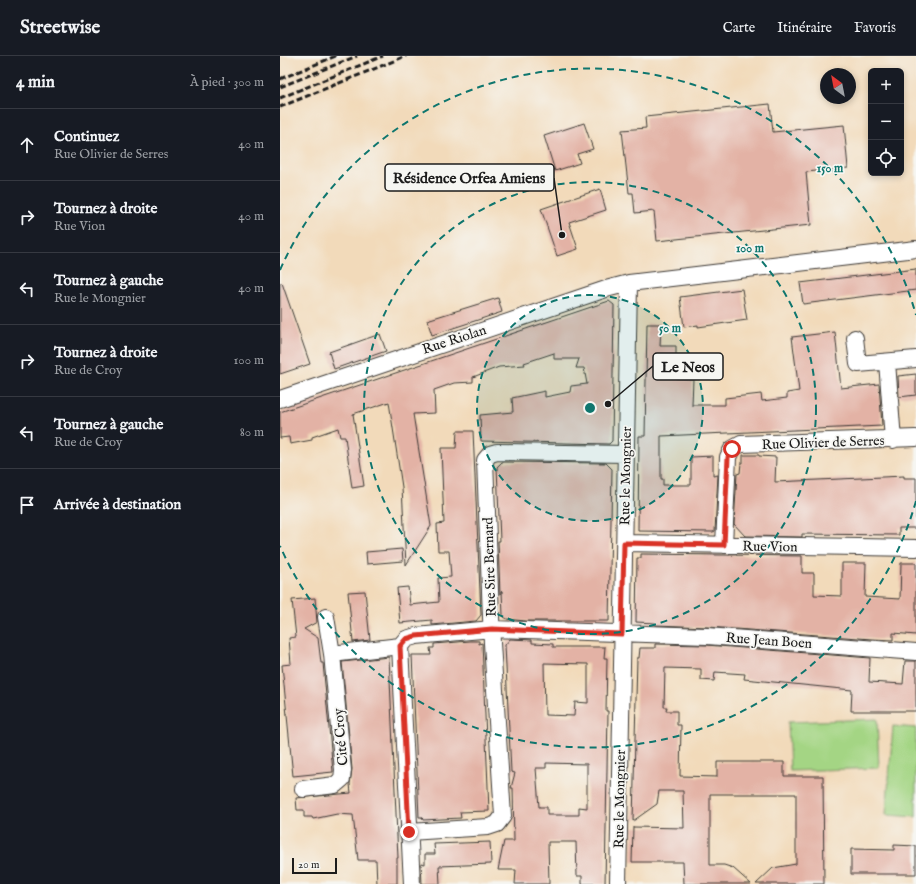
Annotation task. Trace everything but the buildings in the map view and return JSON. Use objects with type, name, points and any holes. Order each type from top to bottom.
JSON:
[{"type":"street","name":"Rue Riolan","points":[[280,399],[606,289],[629,283],[916,249]]},
{"type":"street","name":"Rue le Mongnier","points":[[618,884],[629,283]]},
{"type":"street","points":[[855,338],[858,364],[916,359]]},
{"type":"street","points":[[887,362],[893,440]]},
{"type":"street","name":"Rue Olivier de Serres","points":[[724,545],[728,457],[732,449],[741,444],[893,440],[916,438]]},
{"type":"street","name":"Rue Sire Bernard","points":[[409,832],[488,827],[497,824],[503,816],[492,629],[485,460],[490,454],[497,452],[626,454]]},
{"type":"street","name":"Rue Vion","points":[[624,543],[916,548]]},
{"type":"street","name":"Cité Croy","points":[[303,789],[335,785],[342,779],[343,770],[332,654],[326,617]]},
{"type":"street","name":"Rue Jean Boen","points":[[400,646],[406,639],[416,636],[492,629],[707,636],[916,652]]},
{"type":"street","points":[[332,654],[400,646],[412,884]]},
{"type":"green space","points":[[877,719],[879,768],[790,771],[788,722]]},
{"type":"green space","points":[[893,726],[916,728],[916,817],[886,815]]},
{"type":"railway","points":[[280,79],[336,56]]},
{"type":"railway","points":[[280,87],[357,56]]},
{"type":"railway","points":[[280,98],[383,56]]},
{"type":"railway","points":[[280,107],[406,56]]},
{"type":"place","name":"Résidence Orfea Amiens","points":[[562,235]]},
{"type":"place","name":"Le Neos","points":[[608,404]]},
{"type":"route","points":[[409,832],[400,646],[406,639],[416,636],[492,629],[622,634],[624,543],[724,545],[728,457],[732,449]]}]
